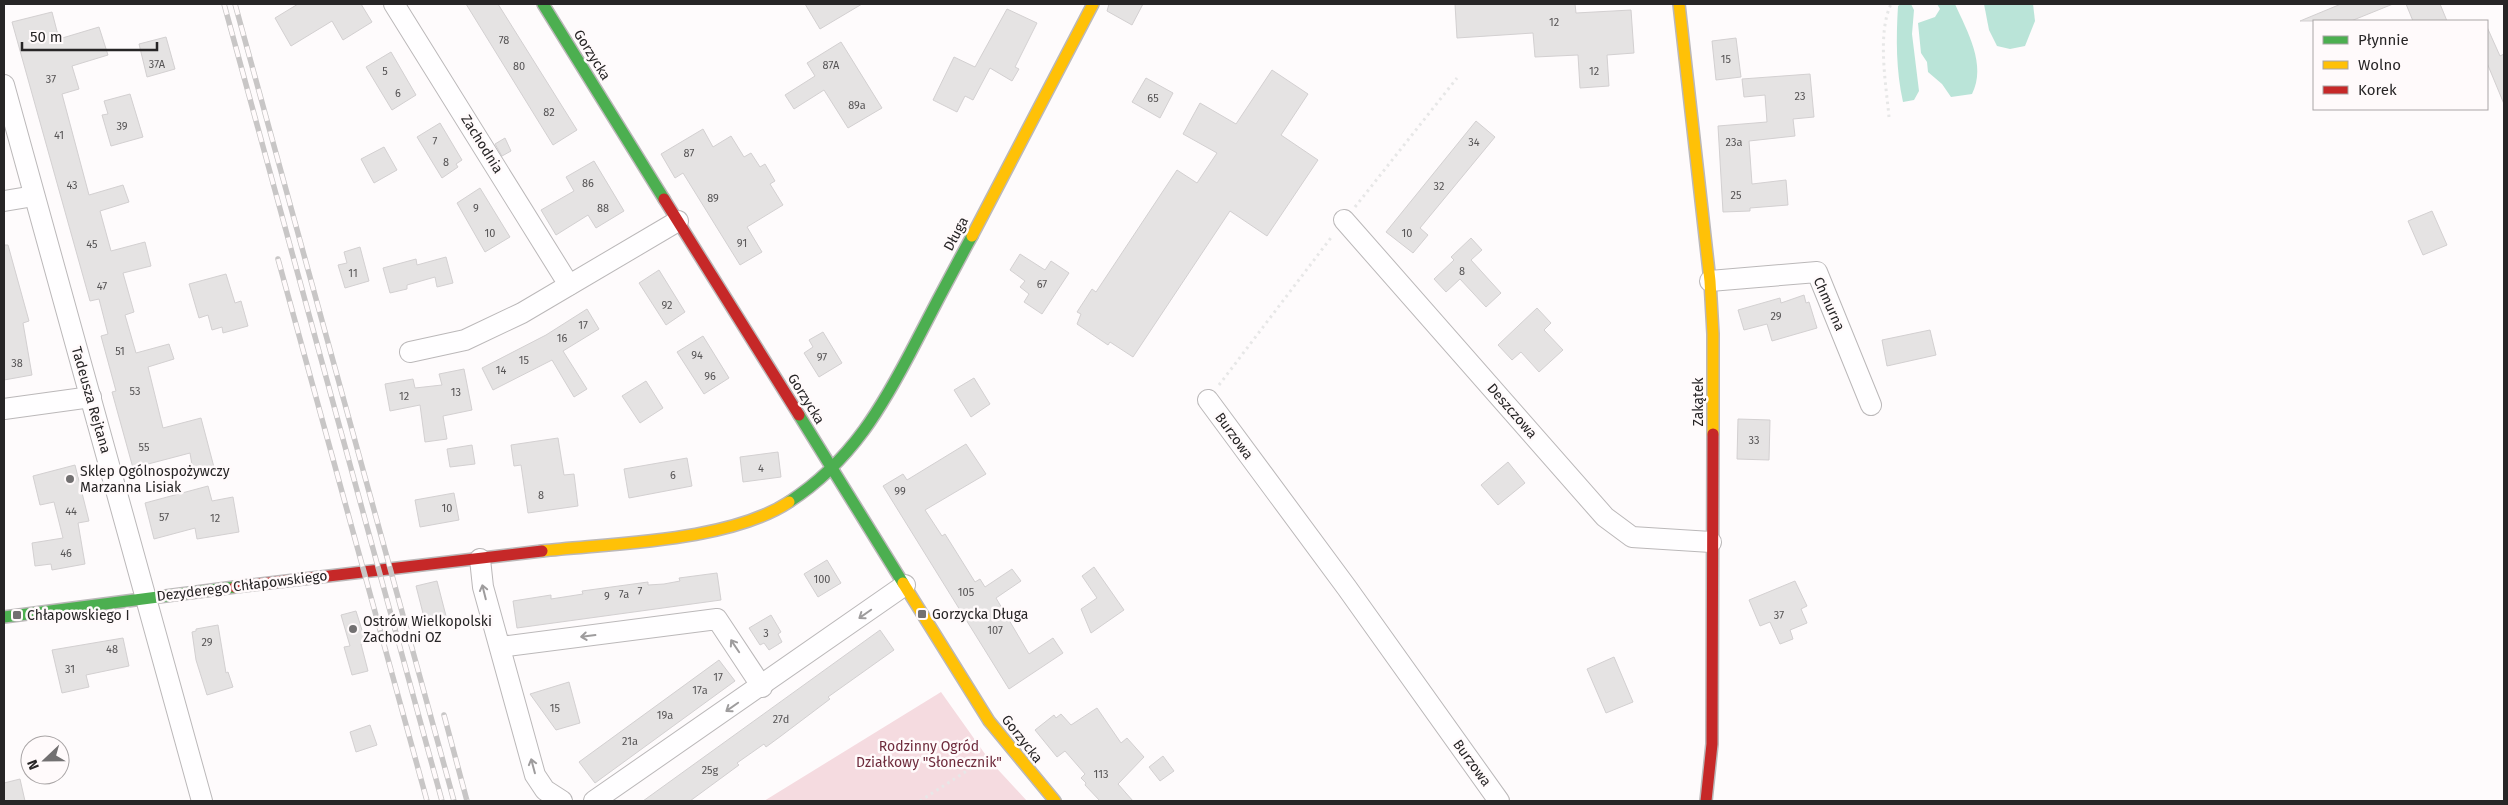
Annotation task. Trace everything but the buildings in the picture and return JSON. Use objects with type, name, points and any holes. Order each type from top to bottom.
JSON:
[{"type":"street","name":"Zachodnia","points":[[394,4],[569,285]]},
{"type":"street","name":"Gorzycka","points":[[542,4],[989,721],[1055,801]]},
{"type":"street","name":"Długa","points":[[833,470],[856,443],[885,401],[1093,4]]},
{"type":"street","name":"Zakątek","points":[[1678,4],[1710,281],[1713,334],[1712,744],[1706,801]]},
{"type":"street","name":"Tadeusza Rejtana","points":[[4,85],[202,801]]},
{"type":"street","points":[[4,201],[34,196]]},
{"type":"street","name":"Deszczowa","points":[[1344,220],[1605,517],[1632,537],[1711,542]]},
{"type":"street","points":[[410,352],[464,340],[522,313],[678,221]]},
{"type":"street","name":"Chmurna","points":[[1710,281],[1816,272],[1871,405]]},
{"type":"street","points":[[4,409],[91,397]]},
{"type":"street","name":"Burzowa","points":[[1208,400],[1347,588],[1499,801]]},
{"type":"street","name":"Dezyderego Chłapowskiego","points":[[4,617],[364,570],[700,534],[737,526],[782,507],[833,470]]},
{"type":"street","points":[[480,559],[482,587],[535,775],[545,796],[562,801]]},
{"type":"street","points":[[594,801],[762,687],[904,585]]},
{"type":"street","points":[[500,647],[717,619],[762,687]]},
{"type":"path","points":[[1889,117],[1884,71],[1884,17],[1891,4]]},
{"type":"path","name":"Burzowa","points":[[1208,400],[1344,220],[1457,78]]},
{"type":"path","points":[[920,801],[988,757]]},
{"type":"green space","name":"Rodzinny Ogród Działkowy \"Słonecznik\"","points":[[941,692],[990,761],[1027,801],[764,801]]},
{"type":"shaded area","points":[[1901,4],[1911,4],[1914,10],[1912,34],[1919,91],[1914,100],[1903,102],[1899,78],[1897,42],[1898,6]]},
{"type":"shaded area","points":[[1937,4],[1955,4],[1970,37],[1974,48],[1977,72],[1972,94],[1951,97],[1942,84],[1928,72],[1927,62],[1921,53],[1918,23],[1935,17],[1940,9]]},
{"type":"shaded area","points":[[1984,4],[2033,4],[2035,21],[2025,46],[2010,49],[1997,46],[1989,30]]},
{"type":"railway","points":[[224,4],[442,801]]},
{"type":"railway","points":[[235,4],[454,801]]},
{"type":"railway","points":[[278,259],[427,801]]},
{"type":"railway","points":[[444,715],[467,801]]},
{"type":"traffic: fast","points":[[543,4],[664,199]]},
{"type":"traffic: fast","points":[[789,502],[831,469],[864,430],[892,387],[972,236]]},
{"type":"traffic: fast","points":[[799,415],[903,583]]},
{"type":"traffic: fast","points":[[4,617],[235,587]]},
{"type":"traffic: slow","points":[[972,236],[1093,4]]},
{"type":"traffic: slow","points":[[1679,4],[1710,281],[1713,334],[1713,434]]},
{"type":"traffic: slow","points":[[542,551],[636,543],[703,533],[764,515],[789,502]]},
{"type":"traffic: slow","points":[[903,583],[989,721],[1055,801]]},
{"type":"traffic: jam","points":[[664,199],[799,415]]},
{"type":"traffic: jam","points":[[1706,801],[1712,744],[1713,434]]},
{"type":"traffic: jam","points":[[235,587],[542,551]]},
{"type":"place","name":"Sklep Ogólnospożywczy Marzanna Lisiak","points":[[70,479]]},
{"type":"place","name":"Gorzycka Długa","points":[[922,614]]},
{"type":"place","name":"Chłapowskiego I","points":[[17,615]]},
{"type":"place","name":"Ostrów Wielkopolski Zachodni OZ","points":[[353,629]]}]
